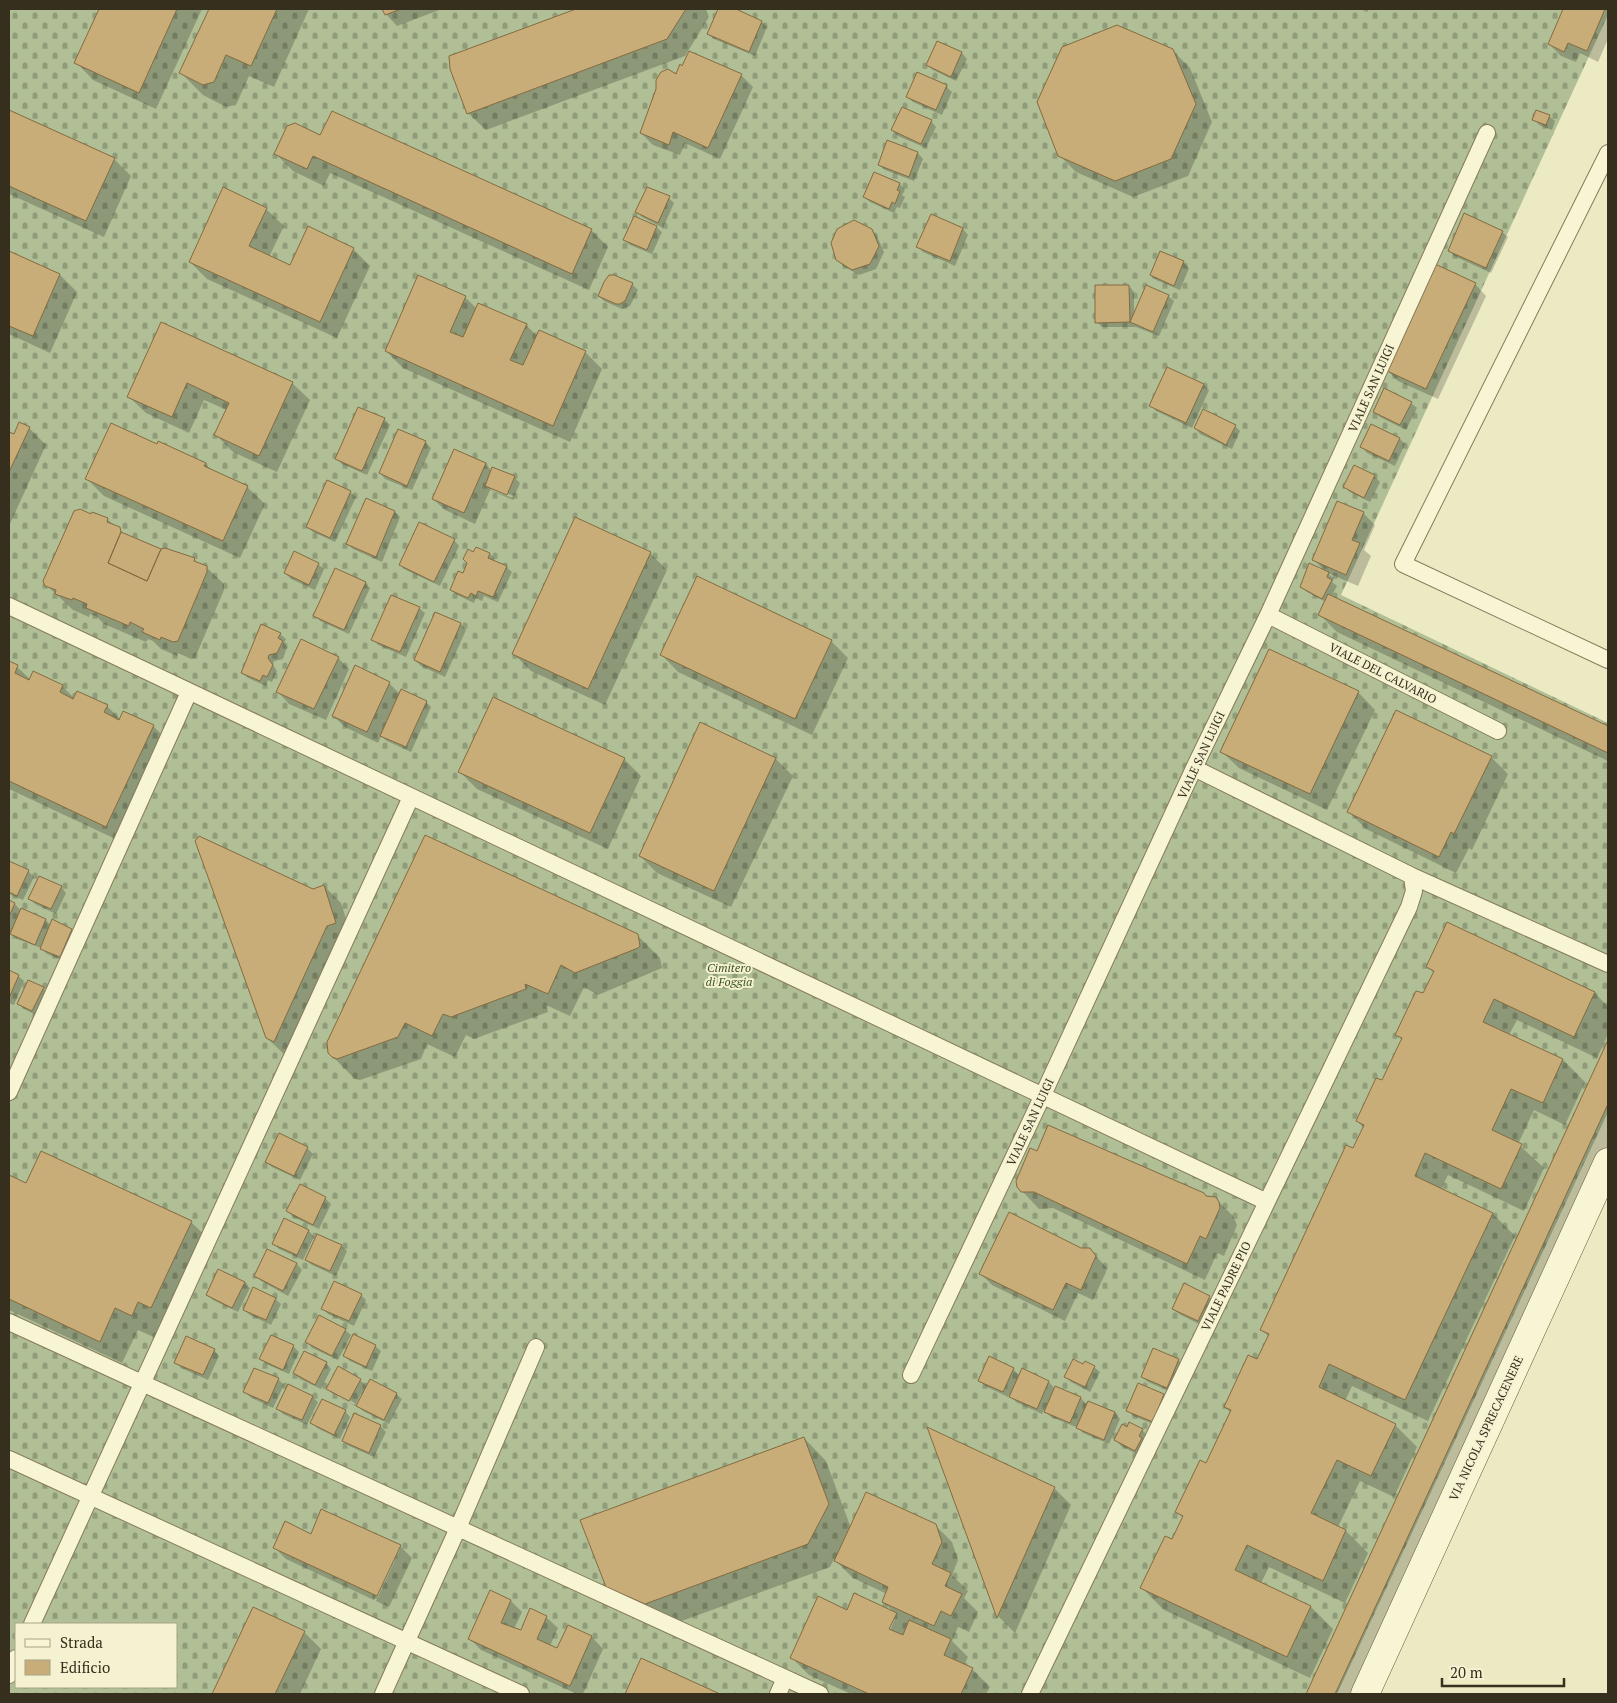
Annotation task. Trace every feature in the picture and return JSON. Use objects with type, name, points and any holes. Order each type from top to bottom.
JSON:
[{"type":"street","name":"VIA NICOLA SPRECACENERE","points":[[1364,1694],[1608,1162]]},
{"type":"lane","name":"VIALE SAN LUIGI","points":[[910,1375],[1042,1097],[1194,768],[1268,615],[1487,133]]},
{"type":"lane","points":[[1608,153],[1403,564],[1608,660]]},
{"type":"lane","points":[[9,606],[1267,1202]]},
{"type":"lane","name":"VIALE DEL CALVARIO","points":[[1268,615],[1498,731]]},
{"type":"lane","points":[[9,1092],[190,692]]},
{"type":"lane","points":[[1194,768],[1412,876],[1608,964]]},
{"type":"lane","points":[[32,1623],[411,797]]},
{"type":"lane","name":"VIALE PADRE PIO","points":[[1030,1694],[1409,907],[1414,891],[1412,876]]},
{"type":"lane","points":[[9,1322],[820,1694]]},
{"type":"lane","points":[[383,1694],[458,1528],[536,1347]]},
{"type":"lane","points":[[9,1459],[521,1694]]},
{"type":"lane","points":[[9,1675],[15,1660]]},
{"type":"lane","points":[[778,1694],[785,1678]]},
{"type":"green space","name":"Cimitero di Foggia","points":[[9,9],[1608,9],[1608,15],[1341,595],[1608,723],[1608,1112],[1337,1694],[9,1694]]},
{"type":"building","points":[[99,9],[177,9],[139,93],[74,63]]},
{"type":"building","points":[[209,9],[277,9],[251,66],[226,55],[214,82],[203,85],[179,73]]},
{"type":"building","points":[[382,9],[401,9],[385,15]]},
{"type":"building","points":[[576,9],[686,9],[667,39],[467,114],[450,69],[449,56]]},
{"type":"building","points":[[718,9],[736,9],[762,21],[749,52],[707,34]]},
{"type":"building","points":[[1563,9],[1605,9],[1587,51],[1568,43],[1564,52],[1548,44]]},
{"type":"building","points":[[1117,25],[1173,49],[1196,104],[1171,159],[1115,181],[1058,156],[1037,102],[1062,47]]},
{"type":"building","points":[[937,41],[962,52],[951,77],[926,65]]},
{"type":"building","points":[[689,51],[742,74],[708,148],[673,132],[669,145],[640,133],[656,89],[656,80],[661,72],[668,69],[676,74]]},
{"type":"building","points":[[917,72],[947,85],[936,110],[906,97]]},
{"type":"building","points":[[902,107],[932,120],[921,144],[891,130]]},
{"type":"building","points":[[9,110],[115,158],[86,221],[9,186]]},
{"type":"building","points":[[1536,110],[1550,115],[1546,125],[1532,120]]},
{"type":"building","points":[[332,111],[592,229],[572,274],[313,156],[307,169],[274,154],[287,126],[295,123],[320,135]]},
{"type":"building","points":[[887,140],[918,152],[909,177],[878,165]]},
{"type":"building","points":[[874,172],[900,183],[897,190],[900,191],[895,204],[892,202],[889,209],[863,197]]},
{"type":"building","points":[[223,187],[267,208],[249,246],[290,265],[308,226],[354,248],[320,322],[189,262]]},
{"type":"building","points":[[647,187],[670,196],[658,223],[635,212]]},
{"type":"building","points":[[1464,213],[1503,231],[1486,268],[1448,251]]},
{"type":"building","points":[[931,214],[963,228],[950,261],[916,247]]},
{"type":"building","points":[[634,216],[657,226],[647,250],[623,240]]},
{"type":"building","points":[[854,220],[872,229],[879,246],[870,264],[852,270],[836,260],[831,243],[837,229]]},
{"type":"building","points":[[9,251],[60,274],[33,336],[9,326]]},
{"type":"building","points":[[1160,251],[1184,261],[1174,286],[1150,275]]},
{"type":"building","points":[[1435,264],[1476,283],[1426,389],[1385,370]]},
{"type":"building","points":[[418,275],[466,296],[450,332],[463,337],[478,303],[527,324],[510,360],[523,365],[539,330],[586,351],[553,426],[385,351]]},
{"type":"building","points":[[609,275],[614,275],[633,283],[625,301],[620,304],[598,296]]},
{"type":"building","points":[[1095,285],[1129,285],[1130,322],[1095,323]]},
{"type":"building","points":[[1146,285],[1169,295],[1153,332],[1130,322]]},
{"type":"building","points":[[161,322],[293,382],[259,456],[214,435],[229,403],[187,383],[172,417],[127,397]]},
{"type":"building","points":[[1167,367],[1204,384],[1186,423],[1149,406]]},
{"type":"building","points":[[1384,388],[1412,402],[1400,425],[1373,412]]},
{"type":"building","points":[[358,407],[385,418],[362,471],[335,459]]},
{"type":"building","points":[[1203,409],[1236,425],[1226,445],[1194,428]]},
{"type":"building","points":[[19,422],[30,427],[9,472],[9,432],[14,434]]},
{"type":"building","points":[[111,423],[157,444],[158,441],[206,463],[204,466],[248,486],[223,541],[85,479]]},
{"type":"building","points":[[1371,424],[1400,438],[1389,461],[1360,447]]},
{"type":"building","points":[[398,429],[426,441],[407,486],[379,473]]},
{"type":"building","points":[[454,449],[486,463],[464,513],[432,499]]},
{"type":"building","points":[[1354,465],[1375,475],[1364,498],[1343,487]]},
{"type":"building","points":[[492,467],[515,476],[507,495],[485,486]]},
{"type":"building","points":[[327,480],[351,491],[330,538],[306,527]]},
{"type":"building","points":[[366,498],[395,511],[376,557],[346,544]]},
{"type":"building","points":[[1337,501],[1364,512],[1352,540],[1360,543],[1346,575],[1312,560]]},
{"type":"building","points":[[80,509],[108,518],[107,522],[120,527],[121,532],[108,563],[147,581],[161,549],[165,548],[195,558],[194,561],[207,566],[207,572],[178,641],[173,642],[161,637],[160,640],[142,632],[144,629],[130,622],[129,626],[86,608],[87,604],[73,598],[72,600],[55,594],[56,590],[45,586],[43,581],[74,511]]},
{"type":"building","points":[[575,517],[651,552],[588,689],[512,654]]},
{"type":"building","points":[[419,522],[455,539],[434,582],[399,565]]},
{"type":"building","points":[[121,532],[161,549],[147,581],[108,563]]},
{"type":"building","points":[[476,547],[490,553],[488,558],[507,566],[493,597],[478,591],[476,596],[471,593],[468,598],[450,590],[458,571],[463,573],[467,563],[463,559],[468,549],[473,552]]},
{"type":"building","points":[[294,551],[319,563],[309,585],[284,573]]},
{"type":"building","points":[[1309,563],[1329,572],[1327,577],[1332,580],[1322,599],[1300,587]]},
{"type":"building","points":[[335,568],[366,582],[344,630],[313,616]]},
{"type":"building","points":[[697,576],[832,640],[795,719],[660,655]]},
{"type":"building","points":[[1328,594],[1608,726],[1608,753],[1318,615]]},
{"type":"building","points":[[391,595],[420,607],[400,652],[371,640]]},
{"type":"building","points":[[435,612],[461,623],[440,672],[414,660]]},
{"type":"building","points":[[261,624],[281,633],[278,638],[283,641],[277,653],[269,655],[268,658],[273,665],[267,677],[263,675],[260,681],[241,673]]},
{"type":"building","points":[[301,639],[339,657],[314,709],[276,692]]},
{"type":"building","points":[[1269,649],[1359,691],[1310,794],[1220,752]]},
{"type":"building","points":[[9,661],[18,665],[15,673],[29,680],[33,671],[63,685],[60,692],[73,699],[77,691],[108,705],[104,712],[119,720],[123,711],[154,725],[106,827],[9,781]]},
{"type":"building","points":[[355,665],[390,682],[367,732],[332,716]]},
{"type":"building","points":[[401,689],[427,701],[406,747],[380,736]]},
{"type":"building","points":[[493,697],[625,758],[590,833],[458,772]]},
{"type":"building","points":[[1396,710],[1492,756],[1454,834],[1451,832],[1439,857],[1347,812]]},
{"type":"building","points":[[700,722],[776,758],[714,891],[639,856]]},
{"type":"building","points":[[425,835],[638,934],[640,946],[575,973],[561,965],[548,994],[525,984],[526,989],[451,1017],[443,1014],[432,1036],[405,1023],[398,1037],[337,1059],[332,1057],[328,1053],[327,1042]]},
{"type":"building","points":[[199,836],[313,889],[324,885],[336,923],[327,926],[274,1042],[266,1038],[195,841]]},
{"type":"building","points":[[9,861],[29,870],[17,896],[9,892]]},
{"type":"building","points":[[39,876],[62,886],[51,909],[28,899]]},
{"type":"building","points":[[9,900],[15,903],[9,917]]},
{"type":"building","points":[[21,908],[46,919],[35,945],[10,934]]},
{"type":"building","points":[[52,919],[72,929],[60,957],[40,949]]},
{"type":"building","points":[[1447,922],[1595,992],[1574,1037],[1494,999],[1483,1022],[1563,1059],[1543,1103],[1511,1089],[1492,1130],[1522,1144],[1501,1189],[1425,1153],[1415,1176],[1493,1213],[1405,1400],[1329,1364],[1319,1387],[1396,1424],[1371,1476],[1337,1460],[1311,1513],[1346,1530],[1323,1581],[1247,1545],[1235,1570],[1311,1606],[1287,1657],[1140,1588],[1165,1536],[1172,1539],[1183,1516],[1175,1512],[1200,1460],[1206,1463],[1231,1410],[1224,1407],[1248,1355],[1257,1359],[1269,1334],[1260,1330],[1346,1145],[1353,1148],[1364,1125],[1356,1121],[1376,1078],[1382,1080],[1402,1038],[1395,1035],[1416,991],[1423,993],[1434,971],[1426,967]]},
{"type":"building","points":[[9,970],[19,975],[9,998]]},
{"type":"building","points":[[28,980],[44,987],[32,1011],[17,1004]]},
{"type":"building","points":[[1608,1040],[1608,1104],[1335,1694],[1306,1694]]},
{"type":"building","points":[[1048,1125],[1204,1193],[1206,1196],[1216,1197],[1220,1208],[1206,1239],[1200,1236],[1187,1264],[1034,1192],[1021,1192],[1017,1187],[1016,1181],[1030,1148],[1037,1151]]},
{"type":"building","points":[[279,1133],[308,1147],[294,1176],[265,1162]]},
{"type":"building","points":[[41,1151],[192,1221],[151,1308],[138,1302],[132,1316],[115,1308],[100,1342],[9,1299],[9,1175],[26,1183]]},
{"type":"building","points":[[300,1184],[326,1197],[313,1225],[286,1211]]},
{"type":"building","points":[[1009,1212],[1081,1248],[1090,1248],[1096,1256],[1081,1290],[1066,1283],[1053,1310],[979,1274]]},
{"type":"building","points":[[284,1218],[309,1230],[297,1255],[272,1244]]},
{"type":"building","points":[[317,1234],[342,1245],[330,1271],[305,1260]]},
{"type":"building","points":[[267,1249],[297,1263],[283,1291],[254,1276]]},
{"type":"building","points":[[218,1269],[245,1282],[232,1308],[206,1295]]},
{"type":"building","points":[[334,1281],[362,1294],[349,1321],[321,1309]]},
{"type":"building","points":[[1184,1283],[1210,1296],[1198,1321],[1172,1309]]},
{"type":"building","points":[[253,1287],[276,1298],[266,1320],[243,1310]]},
{"type":"building","points":[[319,1315],[346,1329],[332,1356],[305,1342]]},
{"type":"building","points":[[353,1334],[376,1345],[366,1367],[343,1356]]},
{"type":"building","points":[[271,1335],[294,1345],[283,1370],[259,1359]]},
{"type":"building","points":[[186,1336],[215,1349],[203,1375],[174,1363]]},
{"type":"building","points":[[1153,1348],[1179,1359],[1167,1388],[1141,1377]]},
{"type":"building","points":[[304,1351],[327,1362],[315,1385],[293,1373]]},
{"type":"building","points":[[989,1356],[1014,1368],[1003,1392],[978,1381]]},
{"type":"building","points":[[1073,1359],[1083,1364],[1085,1361],[1095,1366],[1085,1387],[1064,1377]]},
{"type":"building","points":[[338,1366],[361,1379],[349,1401],[326,1389]]},
{"type":"building","points":[[254,1368],[279,1378],[268,1403],[243,1392]]},
{"type":"building","points":[[1022,1368],[1049,1381],[1037,1409],[1009,1397]]},
{"type":"building","points":[[370,1379],[397,1393],[384,1420],[356,1406]]},
{"type":"building","points":[[1138,1383],[1164,1394],[1153,1422],[1126,1411]]},
{"type":"building","points":[[288,1384],[313,1396],[302,1420],[276,1409]]},
{"type":"building","points":[[1055,1386],[1081,1397],[1070,1423],[1044,1412]]},
{"type":"building","points":[[322,1399],[346,1410],[334,1435],[310,1423]]},
{"type":"building","points":[[1088,1401],[1115,1412],[1104,1440],[1076,1428]]},
{"type":"building","points":[[354,1413],[381,1425],[369,1453],[342,1441]]},
{"type":"building","points":[[1129,1422],[1143,1429],[1139,1436],[1142,1438],[1135,1451],[1114,1440],[1122,1424],[1127,1427]]},
{"type":"building","points":[[927,1427],[1055,1487],[997,1618]]},
{"type":"building","points":[[804,1437],[829,1504],[808,1544],[645,1604],[606,1587],[580,1520]]},
{"type":"building","points":[[866,1492],[936,1524],[942,1542],[932,1564],[951,1573],[945,1586],[962,1594],[951,1616],[941,1611],[934,1626],[882,1602],[888,1587],[834,1561]]},
{"type":"building","points":[[321,1509],[401,1545],[377,1596],[273,1548],[285,1521],[311,1534]]},
{"type":"building","points":[[490,1590],[511,1600],[501,1623],[521,1630],[530,1608],[547,1616],[537,1639],[557,1648],[568,1625],[592,1636],[570,1686],[468,1639]]},
{"type":"building","points":[[854,1593],[897,1613],[889,1629],[903,1635],[909,1620],[951,1639],[944,1655],[973,1668],[961,1694],[869,1694],[790,1658],[818,1596],[847,1610]]},
{"type":"building","points":[[253,1607],[305,1631],[275,1694],[212,1694]]},
{"type":"building","points":[[641,1658],[720,1694],[625,1694]]}]
